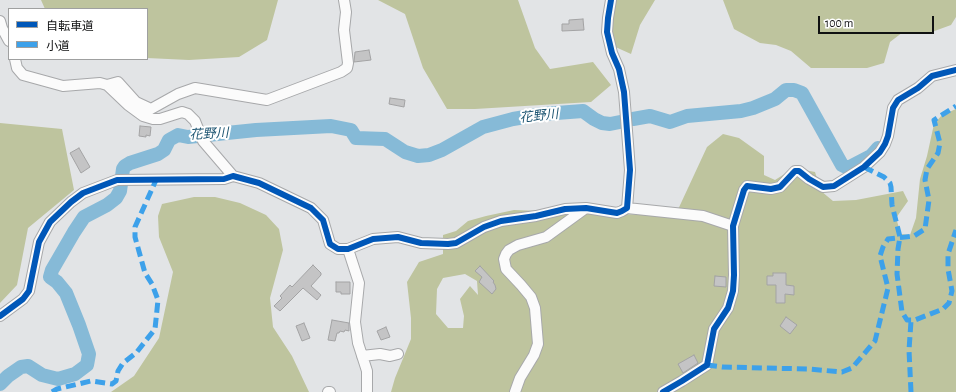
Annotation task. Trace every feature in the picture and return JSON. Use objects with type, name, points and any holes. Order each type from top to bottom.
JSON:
[{"type":"street","points":[[107,85],[118,82],[136,102],[151,109],[178,94],[196,88],[267,100],[341,72],[347,68],[348,63],[344,30],[346,12],[344,0]]},
{"type":"street","points":[[608,1],[607,32],[612,53],[620,69],[624,92],[630,174],[627,208]]},
{"type":"street","points":[[0,20],[2,28],[8,39]]},
{"type":"street","points":[[15,60],[17,68],[23,75],[63,86],[100,83],[107,85],[128,105],[143,116],[153,119],[160,119],[182,112],[188,114],[196,125],[203,141],[233,176],[258,183],[311,208],[323,220],[330,244],[338,249],[348,249],[373,239],[398,237],[421,243],[448,244],[457,242],[484,227],[501,220],[536,216],[565,209],[586,208],[617,213],[627,208],[703,216],[733,226]]},
{"type":"street","points":[[663,392],[707,364],[714,329],[728,308],[733,291],[733,226],[744,190],[747,186],[770,189],[780,187],[795,171],[799,171],[823,187],[834,186],[864,167],[880,152],[885,144],[891,128],[893,108],[898,100],[918,88],[932,76],[956,70]]},
{"type":"street","points":[[0,316],[23,299],[28,291],[38,242],[50,222],[83,193],[118,180],[224,179],[233,176]]},
{"type":"street","points":[[515,392],[520,378],[534,355],[538,344],[535,308],[531,297],[506,269],[504,259],[509,250],[518,245],[546,237],[586,208]]},
{"type":"street","points":[[348,249],[359,283],[355,322],[358,343],[367,371],[367,392]]},
{"type":"street","points":[[362,356],[380,354],[390,356],[398,354]]},
{"type":"green space","points":[[41,0],[278,0],[267,40],[239,57],[189,60],[148,58],[148,8],[45,8]]},
{"type":"green space","points":[[378,0],[518,0],[535,48],[550,69],[593,62],[611,85],[591,102],[475,109],[447,109],[423,68],[405,14]]},
{"type":"green space","points":[[608,0],[655,0],[640,25],[631,54],[611,45]]},
{"type":"green space","points":[[723,0],[956,0],[956,17],[951,25],[929,33],[903,32],[890,42],[884,63],[867,68],[811,68],[791,51],[776,45],[760,43],[734,29]]},
{"type":"green space","points":[[956,109],[956,392],[391,392],[395,378],[411,339],[411,318],[407,282],[419,262],[443,254],[443,235],[456,231],[468,221],[514,210],[675,216],[707,147],[723,134],[739,138],[764,156],[764,175],[775,180],[794,168],[815,172],[821,191],[833,201],[856,200],[903,191],[908,201],[896,218],[901,234],[910,235],[916,218],[920,179],[934,124],[942,115]],"holes":[[[465,274],[477,281],[478,295],[470,286],[460,299],[464,316],[463,328],[448,328],[436,314],[437,289],[443,278]]]},
{"type":"green space","points":[[0,123],[62,129],[74,190],[28,228],[17,285],[0,303]]},
{"type":"green space","points":[[194,197],[215,197],[240,203],[266,215],[279,229],[283,250],[270,298],[273,327],[292,356],[309,392],[111,392],[134,376],[159,338],[173,272],[159,237],[158,216],[162,204]]},
{"type":"building","points":[[583,19],[584,30],[562,31],[562,24],[569,24],[569,20]]},
{"type":"building","points":[[369,50],[371,60],[354,62],[355,52]]},
{"type":"building","points":[[390,98],[405,100],[404,107],[389,104]]},
{"type":"building","points":[[140,126],[151,127],[150,136],[139,136]]},
{"type":"building","points":[[79,148],[90,167],[81,173],[70,153]]},
{"type":"building","points":[[313,265],[321,273],[321,275],[311,286],[321,295],[317,300],[303,288],[280,311],[274,306],[282,298],[280,296],[290,285],[292,287]]},
{"type":"building","points":[[480,266],[494,281],[493,282],[496,289],[492,294],[479,282],[482,277],[475,271]]},
{"type":"building","points":[[773,273],[786,273],[786,285],[794,286],[794,295],[785,294],[785,303],[776,303],[776,285],[767,285],[767,276],[773,276]]},
{"type":"building","points":[[715,276],[726,277],[726,287],[714,286]]},
{"type":"building","points":[[336,282],[350,282],[350,294],[341,294],[341,292],[336,292]]},
{"type":"building","points":[[786,317],[797,325],[790,334],[780,326]]},
{"type":"building","points":[[332,320],[349,323],[349,331],[345,330],[344,332],[340,331],[337,333],[335,341],[328,340]]},
{"type":"building","points":[[304,323],[310,338],[302,341],[296,326]]},
{"type":"building","points":[[386,327],[390,337],[381,340],[377,331]]},
{"type":"building","points":[[694,355],[698,363],[683,373],[678,364]]},
{"type":"waterway","name":"花野川","points":[[633,119],[650,116],[670,122],[687,116],[741,111],[775,99],[786,90],[794,90],[802,93],[842,165],[848,168],[871,156],[878,148]]},
{"type":"waterway","name":"花野川","points":[[0,384],[21,367],[28,366],[42,375],[58,379],[75,374],[87,365],[89,354],[79,325],[66,293],[57,282],[50,277],[52,270],[84,217],[107,205],[116,198],[120,191],[123,169],[125,166],[158,154],[164,150],[169,140],[178,135],[188,137],[256,130],[331,126],[351,130],[356,138],[385,139],[405,152],[418,156],[429,155],[442,150],[483,127],[513,119],[543,114],[583,111],[602,123],[610,124],[620,122]]},
{"type":"marked path","points":[[707,365],[722,367],[809,369],[842,372],[852,368],[875,341],[888,288],[880,256],[883,247],[888,239],[914,236],[925,229],[929,200],[925,180],[927,169],[938,153],[940,143],[934,120],[956,106]]},
{"type":"marked path","points":[[864,167],[884,177],[890,183],[892,205],[900,237],[897,274],[902,312],[907,320],[915,320],[943,309],[949,303],[952,291],[948,269],[948,254],[956,230]]},
{"type":"marked path","points":[[52,392],[57,389],[91,381],[112,384],[116,381],[118,371],[123,363],[136,353],[155,329],[158,300],[152,284],[145,273],[135,237],[135,227],[156,180]]},
{"type":"marked path","points":[[911,321],[909,350],[911,392]]},
{"type":"cycle path","points":[[0,316],[23,299],[29,291],[39,242],[50,222],[83,193],[117,180],[224,179],[233,176],[259,183],[311,208],[323,220],[330,244],[338,249],[348,249],[373,239],[398,237],[421,243],[456,243],[484,227],[501,221],[536,216],[565,209],[586,208],[617,213],[622,211],[627,208],[630,170],[624,92],[619,69],[612,53],[607,32],[611,0]]},
{"type":"cycle path","points":[[663,392],[707,365],[714,329],[728,308],[733,291],[733,226],[744,190],[747,186],[771,189],[780,187],[795,171],[799,171],[823,187],[834,186],[864,167],[880,152],[888,136],[893,108],[898,100],[918,88],[932,76],[956,70]]}]
